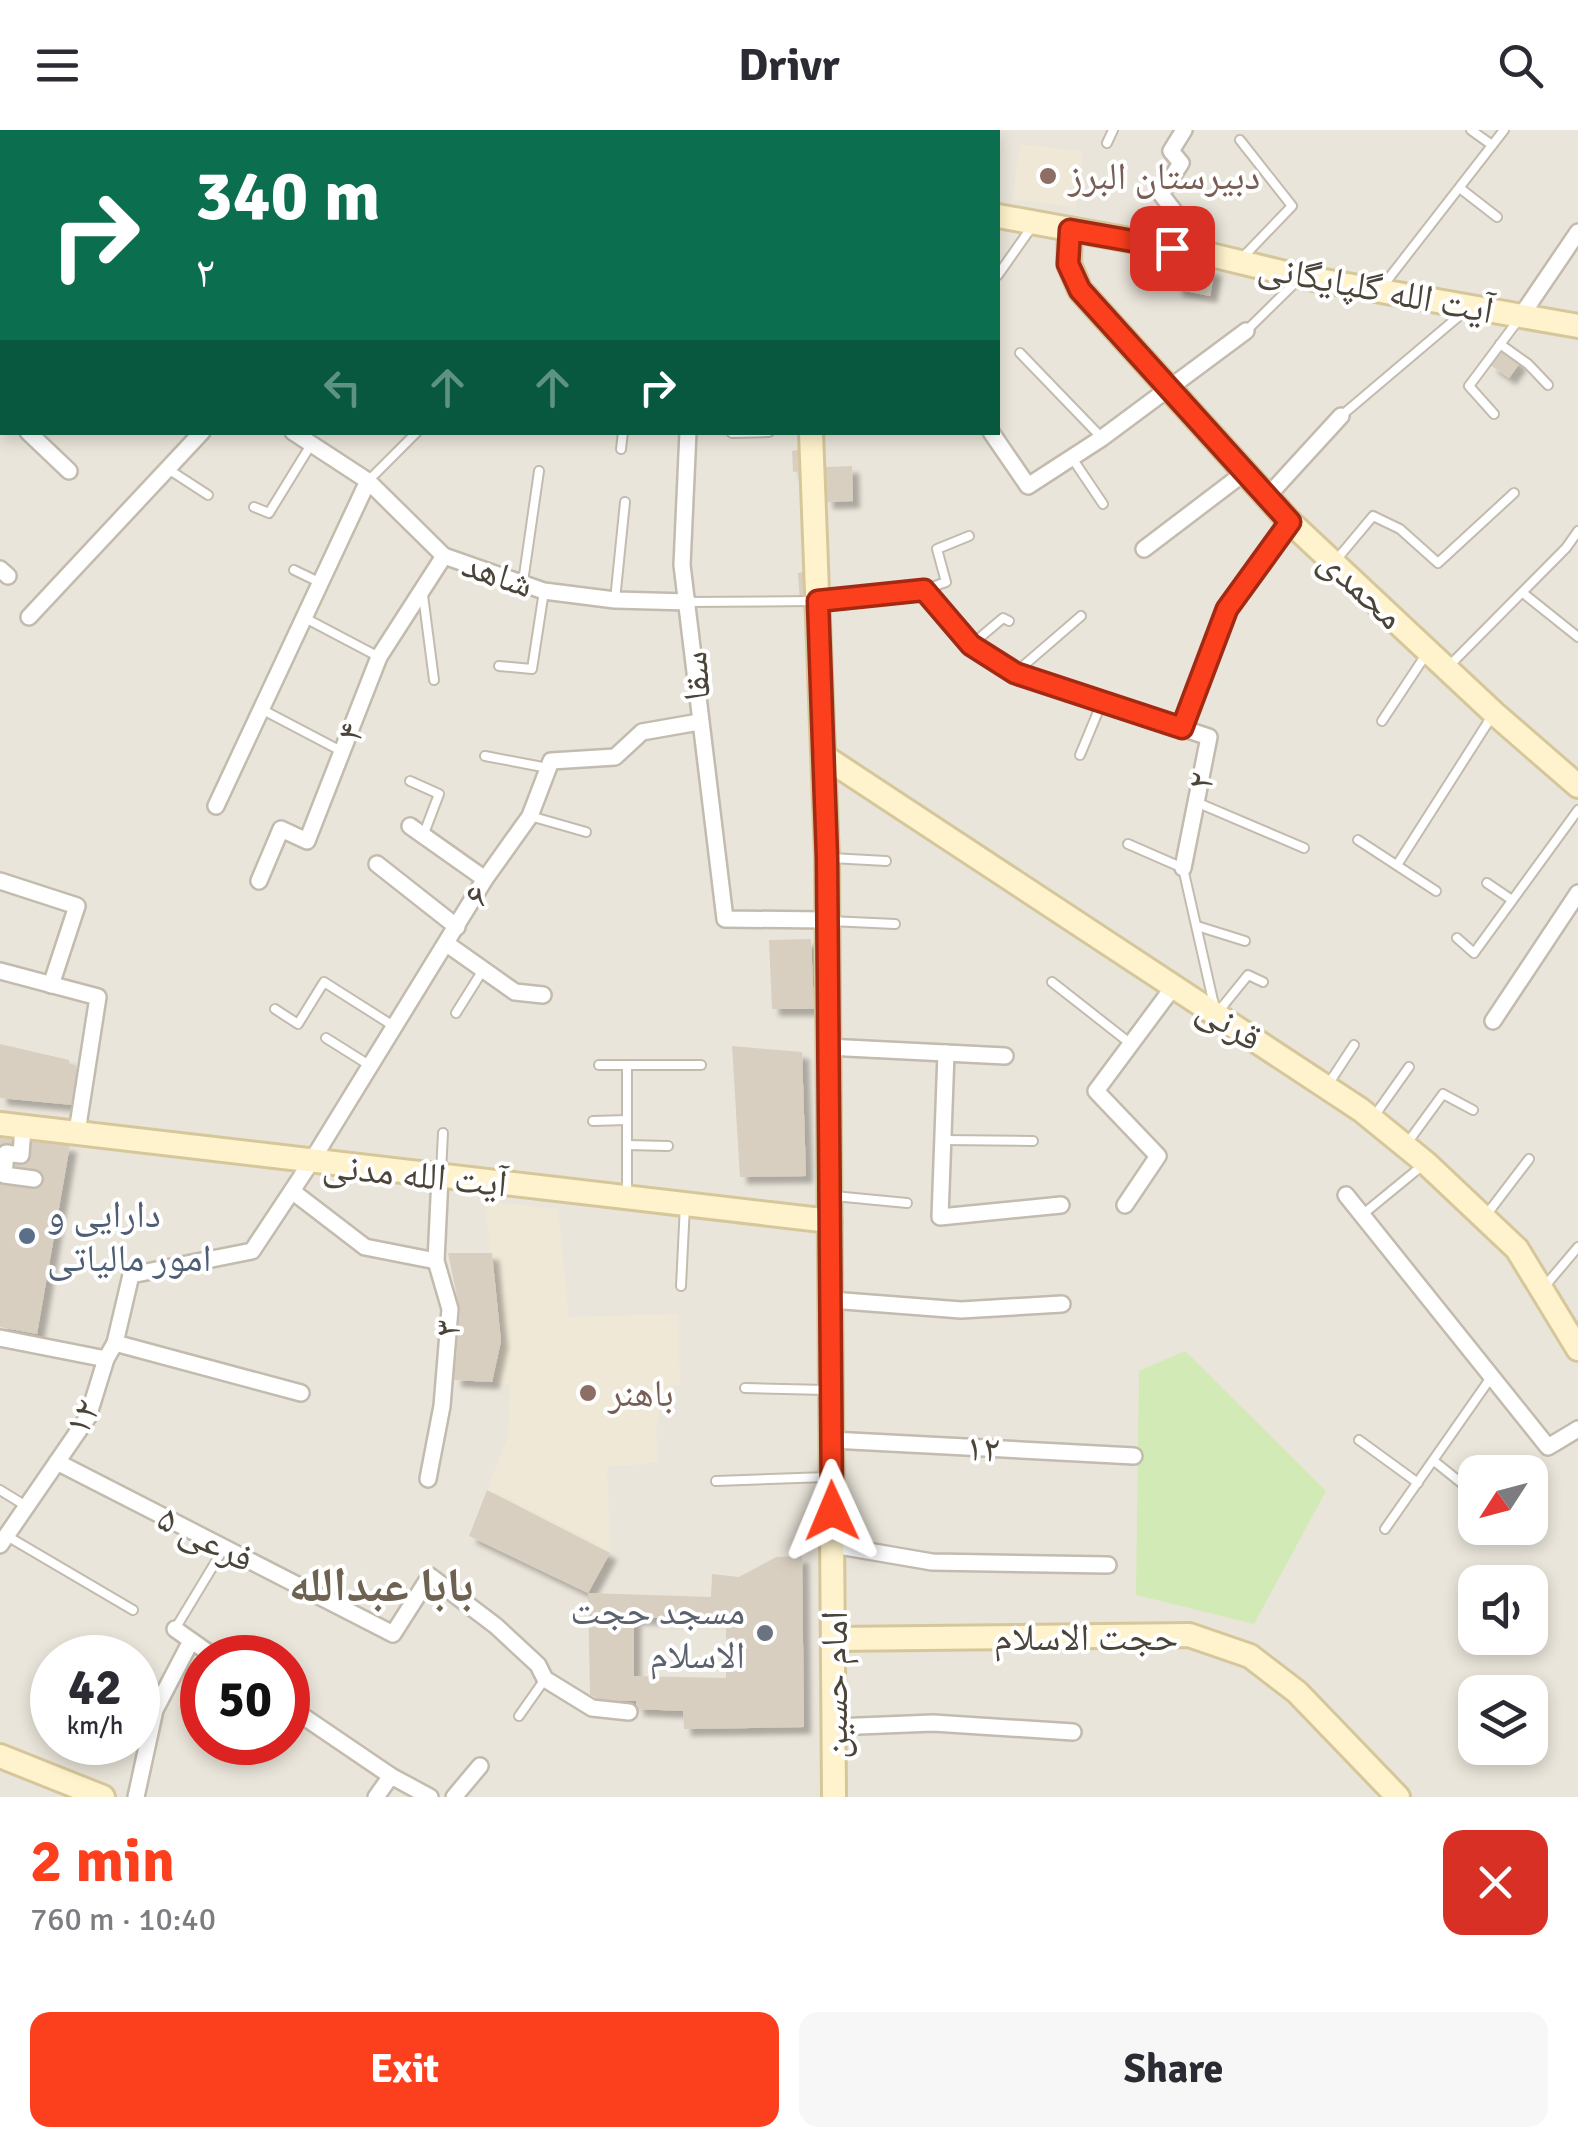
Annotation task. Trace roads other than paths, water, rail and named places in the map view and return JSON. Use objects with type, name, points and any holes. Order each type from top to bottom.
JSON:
[{"type":"street","points":[[1184,130],[1171,151],[1181,163],[1160,194],[1206,254]]},
{"type":"street","name":"آیت الله گلپایگانی","points":[[1000,216],[1578,326]]},
{"type":"street","name":"محمدی","points":[[1070,230],[1068,264],[1080,290],[1266,498],[1578,786]]},
{"type":"street","points":[[1521,316],[1578,232]]},
{"type":"street","points":[[993,435],[1028,486],[1102,438],[1246,331]]},
{"type":"street","points":[[1266,498],[1341,416]]},
{"type":"street","points":[[31,435],[69,471]]},
{"type":"street","points":[[29,617],[199,435]]},
{"type":"street","name":"شاهد","points":[[298,435],[368,481],[444,556],[544,590],[616,600],[688,602]]},
{"type":"street","name":"سقا","points":[[688,435],[682,565],[725,919],[825,920]]},
{"type":"street","name":"امام حسین","points":[[811,435],[827,858],[834,1797]]},
{"type":"street","points":[[1144,549],[1244,473]]},
{"type":"street","points":[[216,806],[368,481]]},
{"type":"street","points":[[1182,728],[1227,609],[1290,522]]},
{"type":"street","name":"۴","points":[[259,881],[282,829],[307,841],[379,657],[444,556]]},
{"type":"street","points":[[818,601],[924,590]]},
{"type":"street","name":"۲","points":[[924,590],[971,645],[1015,673],[1208,738],[1183,868]]},
{"type":"street","points":[[548,768],[551,761],[614,757],[642,732],[699,722]]},
{"type":"street","name":"قرنی","points":[[824,757],[1372,1119],[1426,1162],[1518,1248],[1578,1349]]},
{"type":"street","name":"۶","points":[[131,1275],[252,1251],[396,1027],[485,878],[530,816],[548,768]]},
{"type":"street","points":[[416,831],[485,878]]},
{"type":"street","points":[[377,864],[456,928]]},
{"type":"street","points":[[0,881],[78,906],[50,985]]},
{"type":"street","points":[[1493,1021],[1578,893]]},
{"type":"street","points":[[447,944],[515,992],[543,995]]},
{"type":"street","points":[[0,971],[98,997],[77,1132]]},
{"type":"street","points":[[1125,1205],[1158,1156],[1096,1091],[1174,986]]},
{"type":"street","points":[[828,1046],[1005,1056]]},
{"type":"street","points":[[946,1053],[940,1217],[1061,1206]]},
{"type":"street","points":[[12,1125],[21,1155],[6,1153],[4,1175],[34,1179]]},
{"type":"street","name":"آیت الله مدنی","points":[[12,1125],[830,1221]]},
{"type":"street","name":"۳","points":[[428,1479],[442,1406],[450,1309],[436,1261],[440,1177]]},
{"type":"street","points":[[292,1192],[366,1248],[436,1261]]},
{"type":"street","points":[[1346,1195],[1548,1448],[1578,1430]]},
{"type":"street","name":"۱۲","points":[[3,1540],[88,1417],[114,1343],[131,1275]]},
{"type":"street","points":[[831,1300],[960,1310],[1062,1304]]},
{"type":"street","points":[[0,1338],[106,1358]]},
{"type":"street","points":[[114,1343],[300,1394]]},
{"type":"street","name":"۱۲","points":[[832,1440],[1134,1456]]},
{"type":"street","name":"فرعی ۵","points":[[57,1462],[393,1634],[430,1576],[496,1626],[538,1664],[545,1679],[592,1708],[629,1712]]},
{"type":"street","points":[[832,1545],[932,1562],[1108,1565]]},
{"type":"street","points":[[175,1628],[184,1635]]},
{"type":"street","name":"حجت الاسلام","points":[[833,1638],[1189,1635],[1250,1656],[1298,1692],[1398,1797]]},
{"type":"street","points":[[136,1797],[155,1710],[180,1663]]},
{"type":"street","points":[[310,1721],[391,1776],[430,1797]]},
{"type":"street","points":[[834,1728],[932,1723],[1073,1732]]},
{"type":"street","points":[[0,1756],[56,1789],[103,1797]]},
{"type":"street","points":[[454,1797],[480,1766]]},
{"type":"street","points":[[376,1797],[391,1776]]},
{"type":"lane","points":[[1107,143],[1113,130]]},
{"type":"lane","points":[[1472,130],[1492,145]]},
{"type":"lane","points":[[1380,291],[1504,130]]},
{"type":"lane","points":[[1239,262],[1292,206],[1240,140]]},
{"type":"lane","points":[[1461,189],[1497,217]]},
{"type":"lane","points":[[1000,271],[1034,224]]},
{"type":"lane","points":[[1246,331],[1302,276]]},
{"type":"lane","points":[[1341,416],[1469,308]]},
{"type":"lane","points":[[1494,414],[1469,386],[1521,316]]},
{"type":"lane","points":[[1500,344],[1548,385]]},
{"type":"lane","points":[[1020,353],[1102,438]]},
{"type":"lane","points":[[368,481],[414,435]]},
{"type":"lane","points":[[621,449],[623,435]]},
{"type":"lane","points":[[254,507],[269,513],[312,444]]},
{"type":"lane","points":[[1072,458],[1103,504]]},
{"type":"lane","points":[[168,469],[208,495]]},
{"type":"lane","points":[[522,582],[538,471]]},
{"type":"lane","points":[[1335,562],[1372,516],[1400,529],[1438,563],[1514,492]]},
{"type":"lane","points":[[616,600],[625,502]]},
{"type":"lane","points":[[1448,667],[1523,593],[1578,531]]},
{"type":"lane","points":[[924,590],[946,582],[937,549],[969,536]]},
{"type":"lane","points":[[294,570],[321,583]]},
{"type":"lane","points":[[498,666],[532,668],[544,590]]},
{"type":"lane","points":[[1523,593],[1578,637]]},
{"type":"lane","points":[[422,594],[434,680]]},
{"type":"lane","points":[[688,602],[818,601]]},
{"type":"lane","points":[[1015,673],[1081,616]]},
{"type":"lane","points":[[305,618],[379,657]]},
{"type":"lane","points":[[971,645],[1003,618],[1009,621]]},
{"type":"lane","points":[[1382,721],[1430,650]]},
{"type":"lane","points":[[1080,755],[1102,702]]},
{"type":"lane","points":[[262,710],[343,752]]},
{"type":"lane","points":[[1397,865],[1494,712]]},
{"type":"lane","points":[[486,756],[548,768]]},
{"type":"lane","points":[[410,780],[439,794],[416,831]]},
{"type":"lane","points":[[1196,802],[1304,848]]},
{"type":"lane","points":[[1456,938],[1474,953],[1578,810]]},
{"type":"lane","points":[[530,816],[586,832]]},
{"type":"lane","points":[[1358,840],[1436,891]]},
{"type":"lane","points":[[1128,844],[1183,868]]},
{"type":"lane","points":[[827,858],[886,861]]},
{"type":"lane","name":"۲","points":[[1183,868],[1216,1014]]},
{"type":"lane","points":[[1488,883],[1512,900]]},
{"type":"lane","points":[[825,920],[896,924]]},
{"type":"lane","points":[[1196,926],[1246,941]]},
{"type":"lane","points":[[456,1013],[483,970]]},
{"type":"lane","points":[[1216,1014],[1248,974],[1263,982]]},
{"type":"lane","points":[[275,1009],[298,1024],[324,982],[396,1027]]},
{"type":"lane","points":[[1052,982],[1131,1044]]},
{"type":"lane","points":[[326,1038],[371,1066]]},
{"type":"lane","points":[[1326,1087],[1354,1045]]},
{"type":"lane","points":[[599,1065],[700,1064]]},
{"type":"lane","points":[[626,1066],[628,1198]]},
{"type":"lane","points":[[1372,1119],[1409,1067]]},
{"type":"lane","points":[[1406,1146],[1443,1094],[1473,1110]]},
{"type":"lane","points":[[593,1121],[627,1120]]},
{"type":"lane","points":[[440,1177],[443,1133]]},
{"type":"lane","points":[[943,1140],[1032,1141]]},
{"type":"lane","points":[[627,1145],[668,1146]]},
{"type":"lane","points":[[1485,1218],[1528,1159]]},
{"type":"lane","points":[[1362,1216],[1426,1162]]},
{"type":"lane","points":[[830,1196],[907,1204]]},
{"type":"lane","points":[[681,1286],[685,1204]]},
{"type":"lane","points":[[1542,1290],[1578,1247]]},
{"type":"lane","points":[[1386,1529],[1492,1376]]},
{"type":"lane","points":[[745,1388],[832,1390]]},
{"type":"lane","points":[[1360,1440],[1418,1482]]},
{"type":"lane","points":[[1434,1460],[1458,1480]]},
{"type":"lane","points":[[716,1481],[832,1477]]},
{"type":"lane","points":[[0,1490],[26,1506]]},
{"type":"lane","points":[[3,1540],[133,1610]]},
{"type":"lane","points":[[175,1628],[224,1548]]},
{"type":"lane","points":[[520,1716],[545,1679]]},
{"type":"place","name":"دبیرستان البرز","points":[[1048,176]]},
{"type":"place","name":"دارایی و امور مالیاتی","points":[[27,1236]]},
{"type":"place","name":"باهنر","points":[[588,1393]]},
{"type":"place","name":"مسجد حجت الاسلام","points":[[765,1633]]},
{"type":"district","name":"بابا عبدالله","points":[[381,1584]]}]
